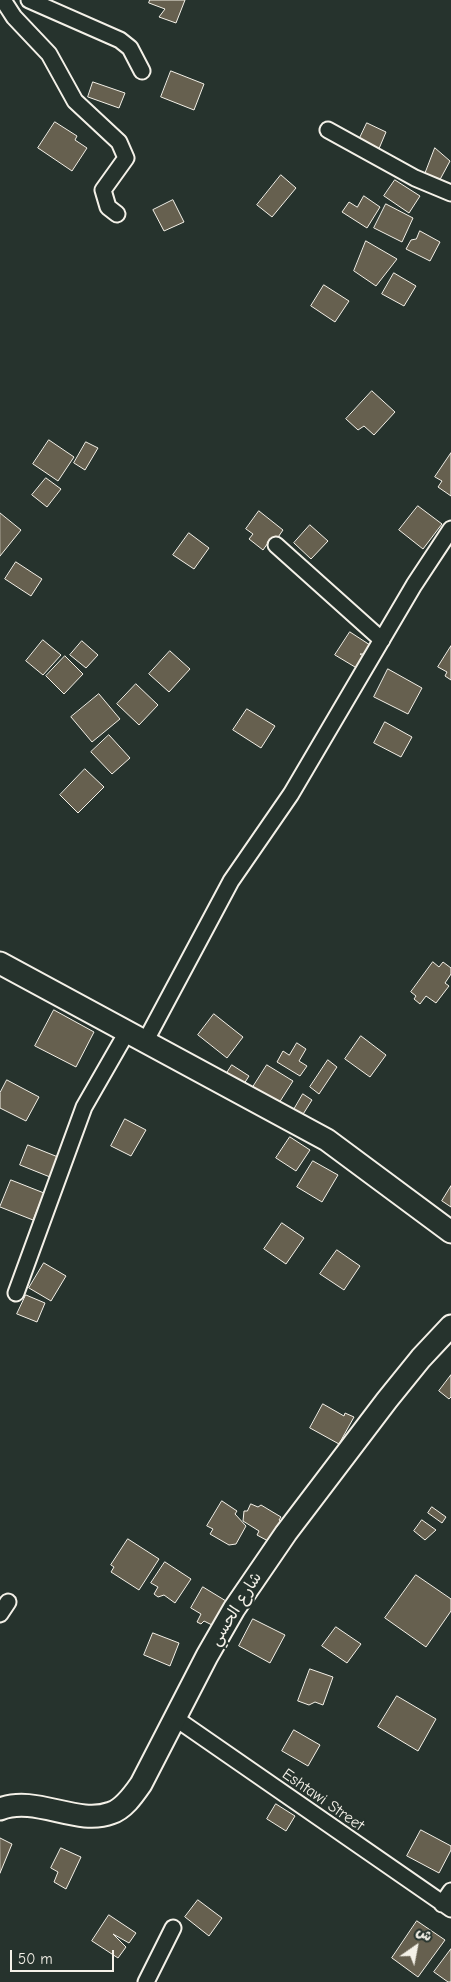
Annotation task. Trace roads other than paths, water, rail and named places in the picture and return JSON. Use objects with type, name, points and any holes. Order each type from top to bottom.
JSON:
[{"type":"street","points":[[3,0],[14,17],[49,54],[76,102],[119,142],[124,149],[126,158],[103,190],[108,207],[117,214]]},
{"type":"street","points":[[29,0],[120,40],[130,48],[142,71]]},
{"type":"street","points":[[328,130],[415,178],[451,193]]},
{"type":"street","points":[[146,1042],[231,881],[296,785],[414,585],[451,529]]},
{"type":"street","points":[[276,545],[382,640]]},
{"type":"street","points":[[0,963],[327,1140],[451,1232]]},
{"type":"street","points":[[16,1293],[84,1107],[127,1032]]},
{"type":"street","name":"شارع الحسي","points":[[0,1809],[23,1804],[66,1813],[112,1813],[130,1798],[142,1784],[175,1718],[234,1609],[286,1532],[405,1376],[451,1326]]},
{"type":"street","name":"Eshtawi Street","points":[[175,1718],[448,1901]]},
{"type":"street","points":[[146,1982],[174,1928]]}]
